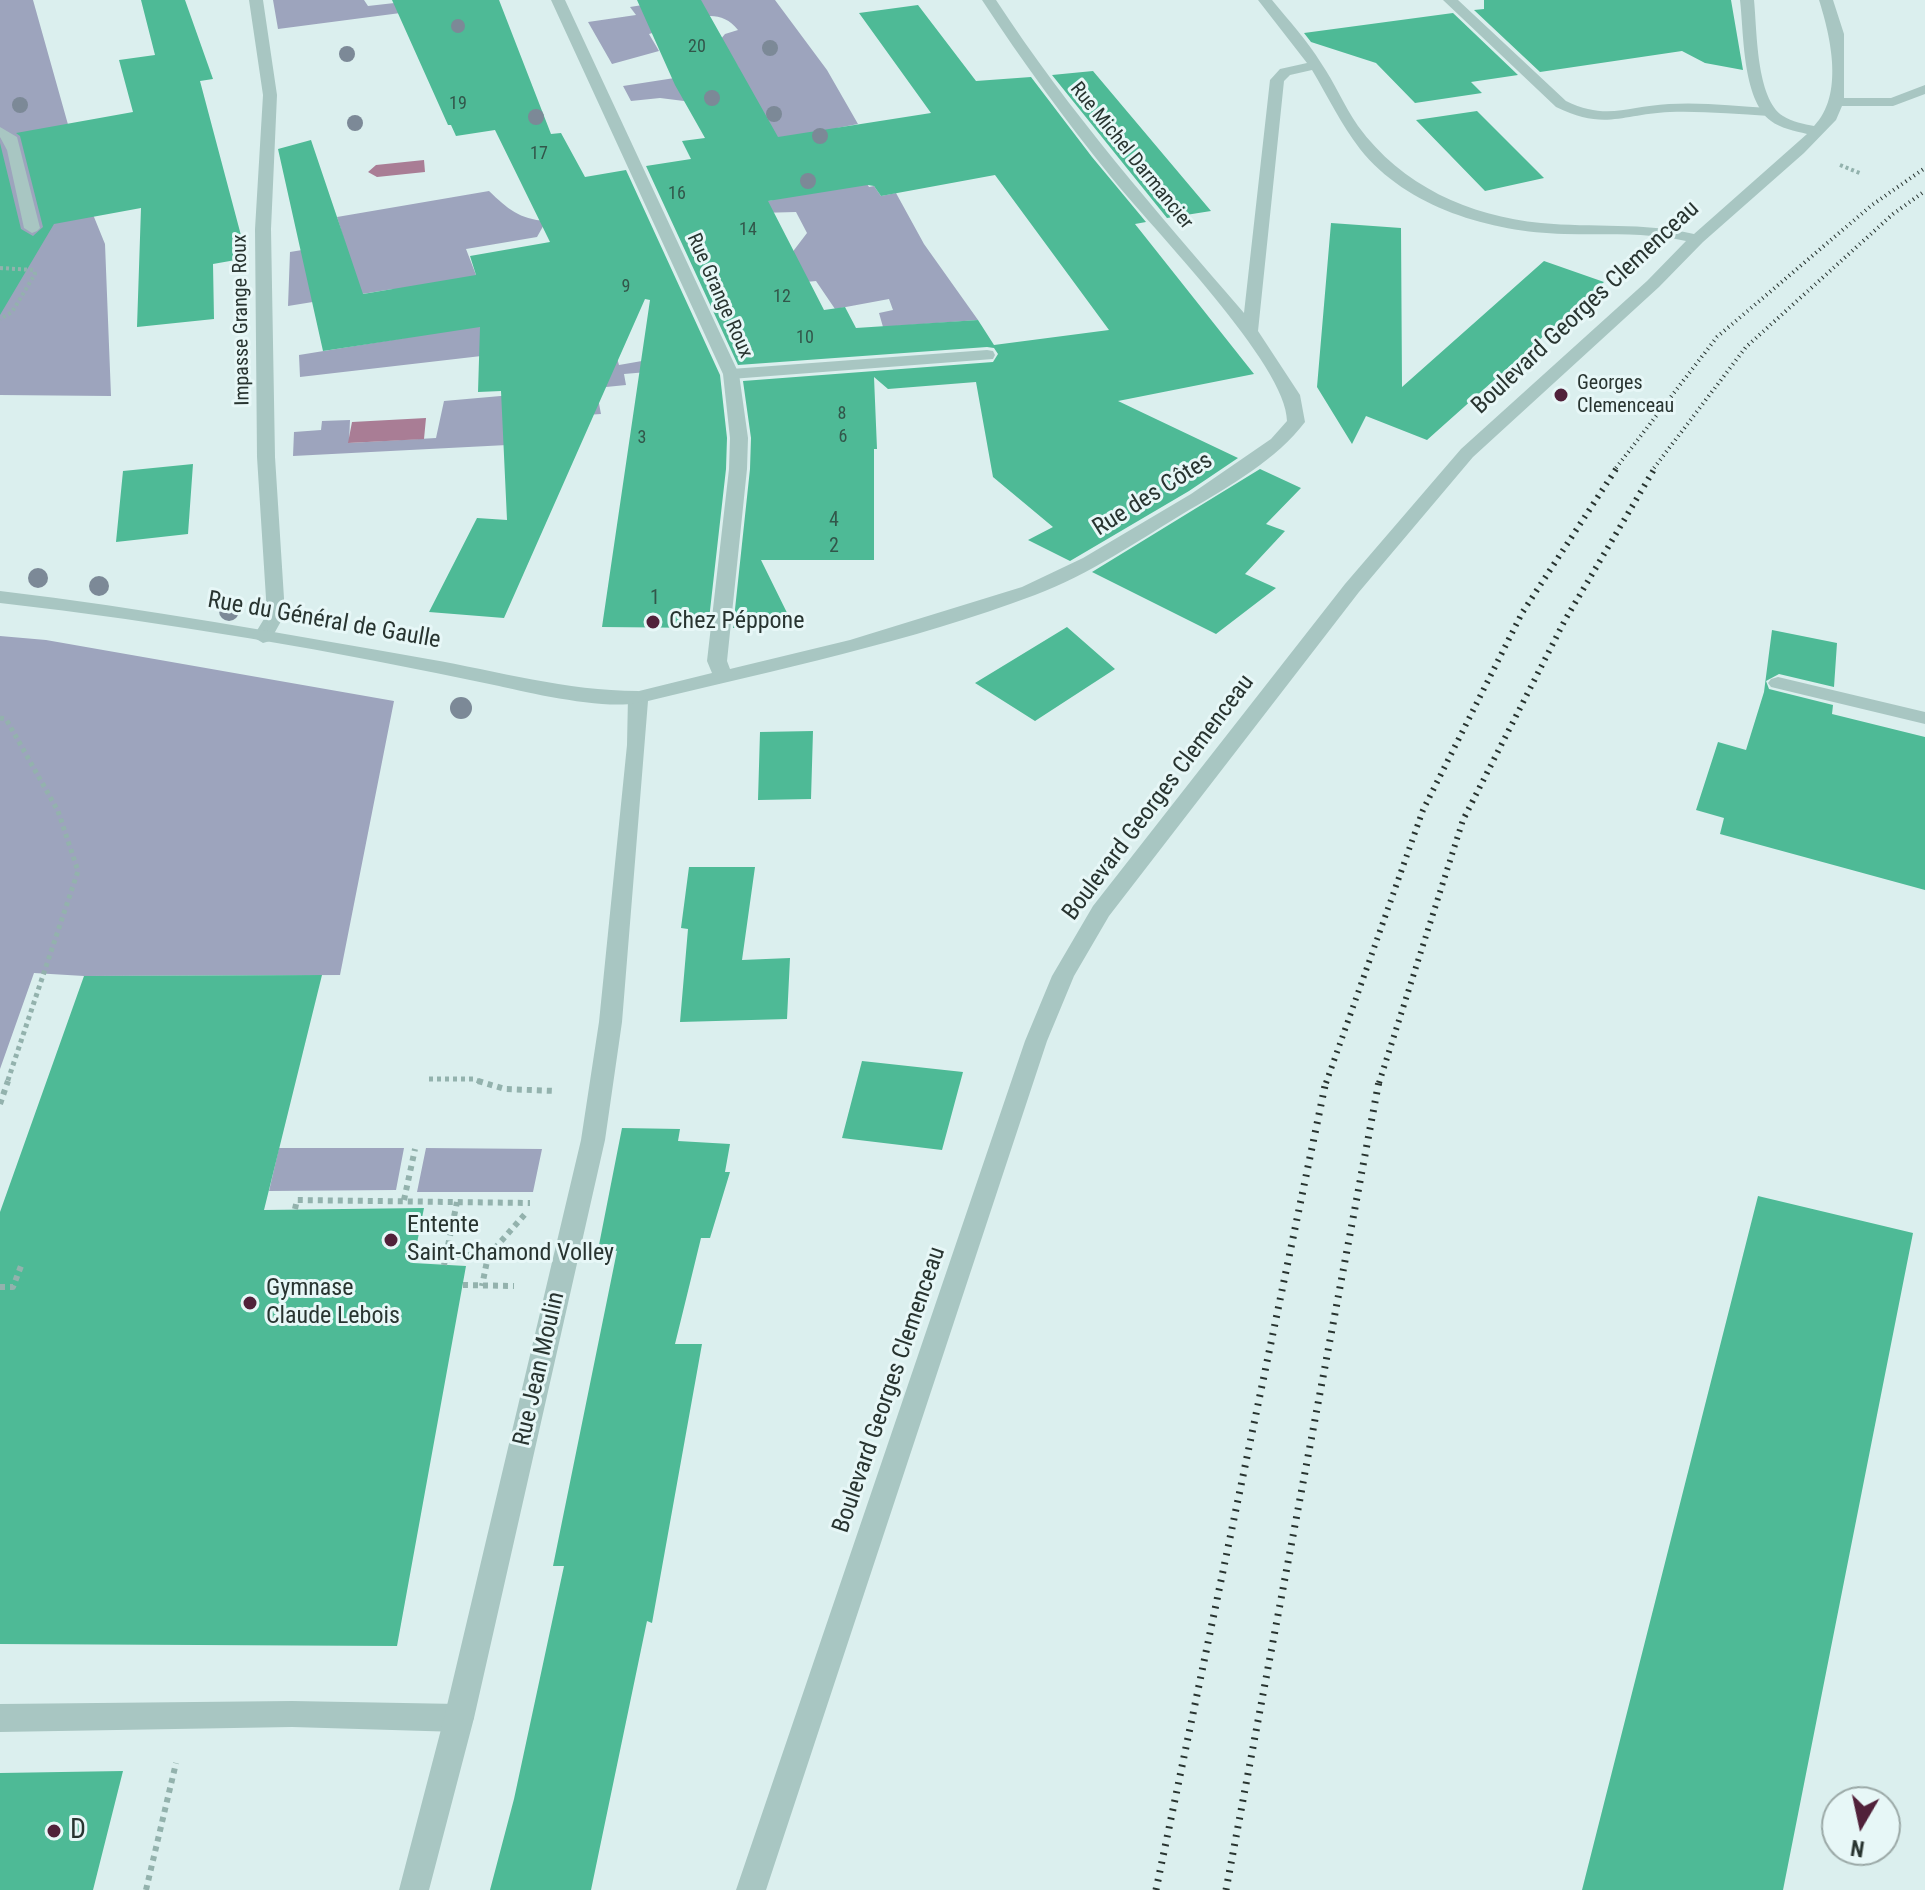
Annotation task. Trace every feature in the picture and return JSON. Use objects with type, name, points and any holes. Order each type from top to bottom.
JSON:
[{"type":"street","name":"Impasse Grange Roux","points":[[256,0],[270,95],[263,229],[266,457],[276,614],[263,637]]},
{"type":"street","name":"Rue Grange Roux","points":[[558,0],[731,374],[739,438],[717,661],[724,678]]},
{"type":"street","name":"Rue Michel Darmancier","points":[[989,0],[1029,61],[1117,175],[1250,331]]},
{"type":"street","points":[[1265,0],[1316,65],[1351,127],[1378,161],[1413,190],[1446,206],[1487,219],[1537,228],[1586,231],[1653,228],[1697,239]]},
{"type":"street","points":[[1450,0],[1561,104],[1575,112],[1611,118],[1671,108],[1769,112]]},
{"type":"street","points":[[1747,0],[1760,96],[1777,119],[1817,132]]},
{"type":"street","points":[[1826,0],[1837,34],[1837,102],[1893,102],[1925,89]]},
{"type":"street","points":[[1250,331],[1277,80],[1285,72],[1316,65]]},
{"type":"street","name":"Boulevard Georges Clemenceau","points":[[751,1890],[1036,1041],[1063,976],[1101,911],[1352,588],[1467,453],[1817,132],[1831,117],[1837,102]]},
{"type":"street","points":[[0,131],[10,137],[32,228]]},
{"type":"street","name":"Rue des Côtes","points":[[638,697],[855,645],[1029,591],[1090,562],[1197,498],[1277,443],[1296,422],[1291,395],[1250,331]]},
{"type":"street","points":[[731,374],[987,355]]},
{"type":"street","name":"Rue du Général de Gaulle","points":[[0,597],[105,609],[438,667],[557,692],[599,697],[638,697]]},
{"type":"street","points":[[1778,683],[1925,718]]},
{"type":"street","name":"Rue Jean Moulin","points":[[414,1890],[459,1718],[591,1153],[608,1064],[630,785],[640,715],[638,697]]},
{"type":"street","points":[[0,1718],[187,1715],[459,1718]]},
{"type":"path","points":[[1830,161],[1862,174]]},
{"type":"path","points":[[0,268],[19,266],[34,270],[35,274],[12,312],[0,319]]},
{"type":"path","points":[[0,718],[6,719],[40,777],[73,848],[78,871],[0,1104]]},
{"type":"path","points":[[429,1079],[473,1079],[505,1089],[556,1091]]},
{"type":"path","points":[[404,1200],[415,1149]]},
{"type":"path","points":[[295,1209],[297,1200],[535,1203],[488,1256],[482,1286]]},
{"type":"path","points":[[444,1265],[457,1202]]},
{"type":"path","points":[[446,1254],[488,1256]]},
{"type":"path","points":[[0,1287],[13,1287],[21,1266]]},
{"type":"path","points":[[463,1285],[515,1286]]},
{"type":"path","points":[[146,1890],[187,1715]]},
{"type":"shaded area","points":[[0,0],[33,0],[94,217],[105,244],[111,396],[0,395]]},
{"type":"shaded area","points":[[273,0],[364,0],[368,6],[421,0],[500,0],[278,29]]},
{"type":"shaded area","points":[[674,0],[775,0],[827,70],[858,124],[837,128],[869,187],[874,186],[881,196],[896,193],[924,244],[978,320],[883,327],[879,313],[893,310],[889,299],[835,309],[816,281],[806,282],[788,258],[807,233],[796,212],[684,215],[773,200],[692,102],[660,98],[631,101],[623,86],[739,68],[720,40],[725,34],[738,30],[729,21],[708,16],[649,34],[659,51],[612,64],[588,22],[636,15],[630,7]]},
{"type":"shaded area","points":[[424,160],[425,172],[377,177],[368,172],[376,165]]},
{"type":"shaded area","points":[[489,191],[514,212],[546,221],[537,237],[466,249],[476,275],[585,344],[300,377],[299,355],[410,337],[393,289],[288,306],[290,252],[345,243],[337,217]]},
{"type":"shaded area","points":[[617,358],[619,365],[659,358],[659,371],[624,374],[626,385],[596,388],[601,414],[570,416],[546,443],[293,456],[294,432],[321,430],[322,421],[350,420],[349,443],[436,438],[444,401],[580,389]]},
{"type":"shaded area","points":[[426,418],[424,439],[348,443],[352,422]]},
{"type":"shaded area","points":[[0,636],[46,640],[394,701],[340,975],[84,976],[34,973],[0,1069]]},
{"type":"shaded area","points":[[279,1148],[404,1148],[396,1190],[269,1191]]},
{"type":"shaded area","points":[[426,1148],[542,1149],[533,1192],[417,1192]]},
{"type":"building","points":[[141,0],[185,0],[213,79],[200,81],[247,258],[213,264],[214,319],[137,327],[141,208],[54,224],[0,315],[0,143],[21,229],[33,236],[43,227],[20,136],[16,133],[133,112],[119,60],[155,55]]},
{"type":"building","points":[[392,0],[499,0],[551,134],[561,133],[585,177],[626,170],[720,375],[727,438],[726,469],[708,628],[602,627],[650,300],[645,299],[504,618],[429,612],[477,518],[507,520],[501,391],[478,392],[480,327],[323,351],[278,149],[311,140],[363,294],[476,275],[470,256],[550,242],[495,130],[456,136],[451,125],[448,125]]},
{"type":"building","points":[[637,0],[701,0],[778,137],[931,113],[859,13],[918,5],[976,81],[1031,77],[1146,222],[1135,224],[1254,374],[1118,401],[1238,458],[1189,491],[1070,561],[1028,540],[1053,527],[993,477],[976,382],[888,389],[874,377],[877,449],[874,449],[874,560],[761,560],[795,629],[733,628],[750,469],[751,438],[743,381],[993,362],[998,354],[994,348],[987,347],[738,365],[646,166],[691,159],[682,141],[705,138],[675,85]],"holes":[[[995,175],[1109,330],[994,345],[978,320],[856,328],[845,307],[824,310],[768,201],[868,185],[874,186],[881,196]]]},
{"type":"building","points":[[1484,0],[1731,0],[1743,70],[1705,63],[1682,51],[1540,72],[1474,10],[1484,9]]},
{"type":"building","points":[[1453,13],[1518,75],[1471,82],[1482,93],[1415,103],[1376,63],[1311,42],[1304,33]]},
{"type":"building","points":[[1093,71],[1211,211],[1167,218],[1052,75]]},
{"type":"building","points":[[1477,111],[1544,178],[1485,191],[1416,120]]},
{"type":"building","points":[[1331,223],[1401,228],[1402,387],[1544,261],[1604,282],[1427,440],[1366,416],[1352,444],[1317,387]]},
{"type":"building","points":[[193,464],[188,534],[116,542],[123,471]]},
{"type":"building","points":[[1260,469],[1301,488],[1266,524],[1285,531],[1245,574],[1276,588],[1216,634],[1092,572]]},
{"type":"building","points":[[1067,627],[1115,669],[1035,721],[975,683]]},
{"type":"building","points":[[1772,630],[1837,643],[1834,687],[1779,674],[1766,681],[1769,689],[1833,705],[1832,714],[1925,737],[1925,890],[1720,834],[1724,818],[1696,810],[1718,742],[1746,750],[1764,692]]},
{"type":"building","points":[[813,731],[811,799],[758,800],[760,732]]},
{"type":"building","points":[[689,867],[755,867],[742,960],[790,958],[787,1019],[680,1022],[688,929],[681,928]]},
{"type":"building","name":"Gymnase Claude Lebois","points":[[322,975],[264,1210],[424,1208],[413,1263],[466,1266],[397,1646],[0,1644],[0,1212],[84,976]]},
{"type":"building","points":[[862,1061],[963,1072],[942,1150],[842,1138]]},
{"type":"building","points":[[622,1128],[680,1129],[678,1141],[730,1144],[725,1172],[730,1172],[710,1238],[701,1238],[675,1344],[702,1344],[652,1623],[647,1621],[591,1890],[490,1890],[514,1799],[564,1566],[553,1566],[617,1251],[598,1250]]},
{"type":"building","points":[[1758,1196],[1913,1233],[1783,1890],[1582,1890]]},
{"type":"building","name":"D","points":[[123,1771],[93,1890],[0,1890],[0,1773]]},
{"type":"railway","points":[[1616,468],[1717,337],[1872,205],[1925,168]]},
{"type":"railway","points":[[1654,468],[1746,347],[1893,214],[1925,191]]},
{"type":"railway","points":[[1326,1083],[1423,810],[1522,613],[1618,466]]},
{"type":"railway","points":[[1379,1083],[1463,820],[1565,620],[1656,466]]},
{"type":"railway","points":[[1156,1890],[1326,1081]]},
{"type":"railway","points":[[1226,1890],[1379,1081]]},
{"type":"place","name":"Georges Clemenceau","points":[[1561,395]]},
{"type":"place","name":"Chez Péppone","points":[[653,622]]},
{"type":"place","name":"Entente Saint-Chamond Volley","points":[[391,1240]]},
{"type":"place","name":"Gymnase Claude Lebois","points":[[250,1303]]},
{"type":"place","name":"D","points":[[54,1831]]}]
